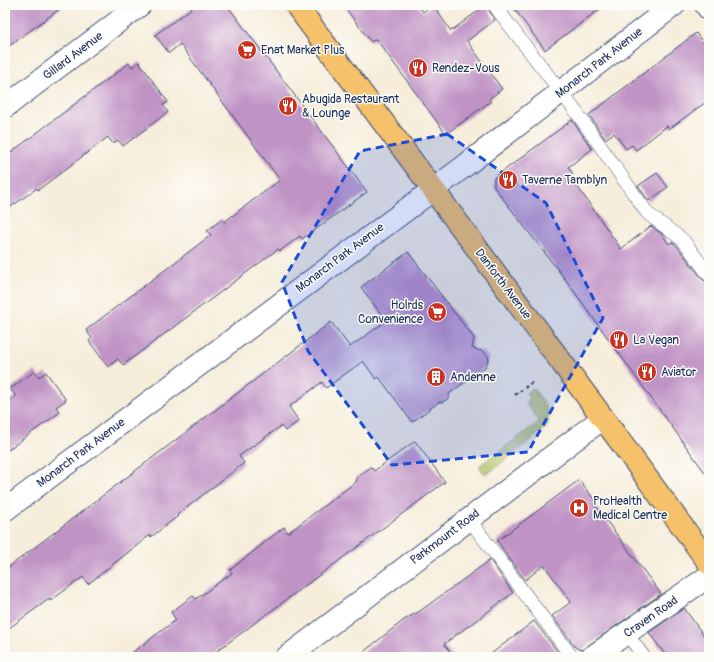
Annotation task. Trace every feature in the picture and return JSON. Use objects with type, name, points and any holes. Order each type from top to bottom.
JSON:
[{"type":"main road","name":"Danforth Avenue","points":[[296,5],[433,188],[709,563]]},
{"type":"street","name":"Gillard Avenue","points":[[5,107],[140,5]]},
{"type":"street","name":"Monarch Park Avenue","points":[[5,510],[562,92],[674,5]]},
{"type":"street","points":[[706,5],[709,9]]},
{"type":"street","name":"Parkmount Road","points":[[287,657],[603,418]]},
{"type":"street","name":"Craven Road","points":[[592,657],[709,576]]},
{"type":"lane","points":[[494,5],[562,92],[648,214],[683,240],[709,275]]},
{"type":"lane","points":[[469,519],[572,657]]},
{"type":"lane","points":[[627,634],[644,657]]},
{"type":"path","points":[[515,395],[534,381]]},
{"type":"highlighted area","points":[[447,134],[546,203],[603,318],[528,452],[392,465],[308,351],[282,282],[360,151]]},
{"type":"green space","points":[[533,388],[548,412],[549,417],[546,428],[487,474],[483,472],[479,466],[539,422],[526,403],[530,400],[526,393]]},
{"type":"building","points":[[5,5],[65,5],[5,49]]},
{"type":"building","points":[[196,5],[227,5],[367,192],[302,239],[300,236],[280,251],[278,249],[123,365],[118,359],[108,367],[89,341],[92,338],[86,330],[211,235],[207,231],[222,219],[224,222],[280,180],[180,44],[169,53],[155,35]]},
{"type":"building","points":[[343,5],[418,5],[423,12],[433,5],[451,31],[486,5],[495,20],[467,41],[502,89],[489,99],[491,101],[446,134],[376,39],[371,42]]},
{"type":"building","points":[[504,5],[605,5],[545,50],[513,7],[508,10]]},
{"type":"building","points":[[696,33],[709,51],[709,100],[669,129],[667,126],[636,150],[632,145],[626,149],[614,133],[605,139],[589,115]]},
{"type":"building","points":[[139,62],[168,102],[163,105],[168,112],[123,146],[118,140],[113,144],[108,137],[38,190],[37,188],[5,211],[5,157],[129,63],[132,67]]},
{"type":"building","points":[[572,120],[592,149],[568,167],[573,174],[570,176],[621,249],[651,226],[661,233],[669,244],[672,242],[677,246],[703,280],[709,283],[709,478],[568,283],[494,187],[494,178]]},
{"type":"building","points":[[657,173],[668,187],[649,201],[638,186]]},
{"type":"building","points":[[408,252],[474,338],[472,348],[484,352],[489,358],[485,367],[449,394],[449,398],[443,402],[439,402],[412,422],[379,377],[376,379],[363,361],[326,388],[322,382],[289,407],[299,421],[285,431],[281,426],[239,456],[244,463],[151,537],[150,535],[88,584],[83,577],[50,601],[49,599],[5,631],[5,570],[331,322],[350,347],[386,321],[361,287]]},
{"type":"building","points":[[35,371],[39,377],[46,372],[66,400],[56,407],[60,412],[5,452],[5,404],[16,396],[10,389]]},
{"type":"building","points":[[415,441],[445,482],[209,657],[126,657],[176,620],[171,612],[193,596],[196,599],[232,573],[230,570],[284,527],[288,533],[357,481],[356,478],[371,467],[374,471]]},
{"type":"building","points":[[579,480],[596,502],[594,504],[661,594],[582,650],[576,648],[552,616],[571,602],[544,565],[525,580],[497,541]]},
{"type":"building","points":[[490,560],[513,593],[444,644],[454,657],[357,657],[404,620],[420,611]]},
{"type":"building","points":[[684,608],[709,643],[709,657],[667,657],[649,633]]},
{"type":"building","points":[[534,621],[558,652],[551,657],[487,657]]},
{"type":"place","name":"Enat Market Plus","points":[[247,50]]},
{"type":"place","name":"Rendez-Vous","points":[[418,68]]},
{"type":"place","name":"Abugida Restaurant & Lounge","points":[[288,106]]},
{"type":"place","name":"Taverne Tamblyn","points":[[508,180]]},
{"type":"place","name":"Holrds Convenience","points":[[437,312]]},
{"type":"place","name":"La Vegan","points":[[619,340]]},
{"type":"place","name":"Aviator","points":[[647,372]]},
{"type":"place","name":"Andenne","points":[[436,377]]},
{"type":"place","name":"ProHealth Medical Centre","points":[[579,508]]}]
